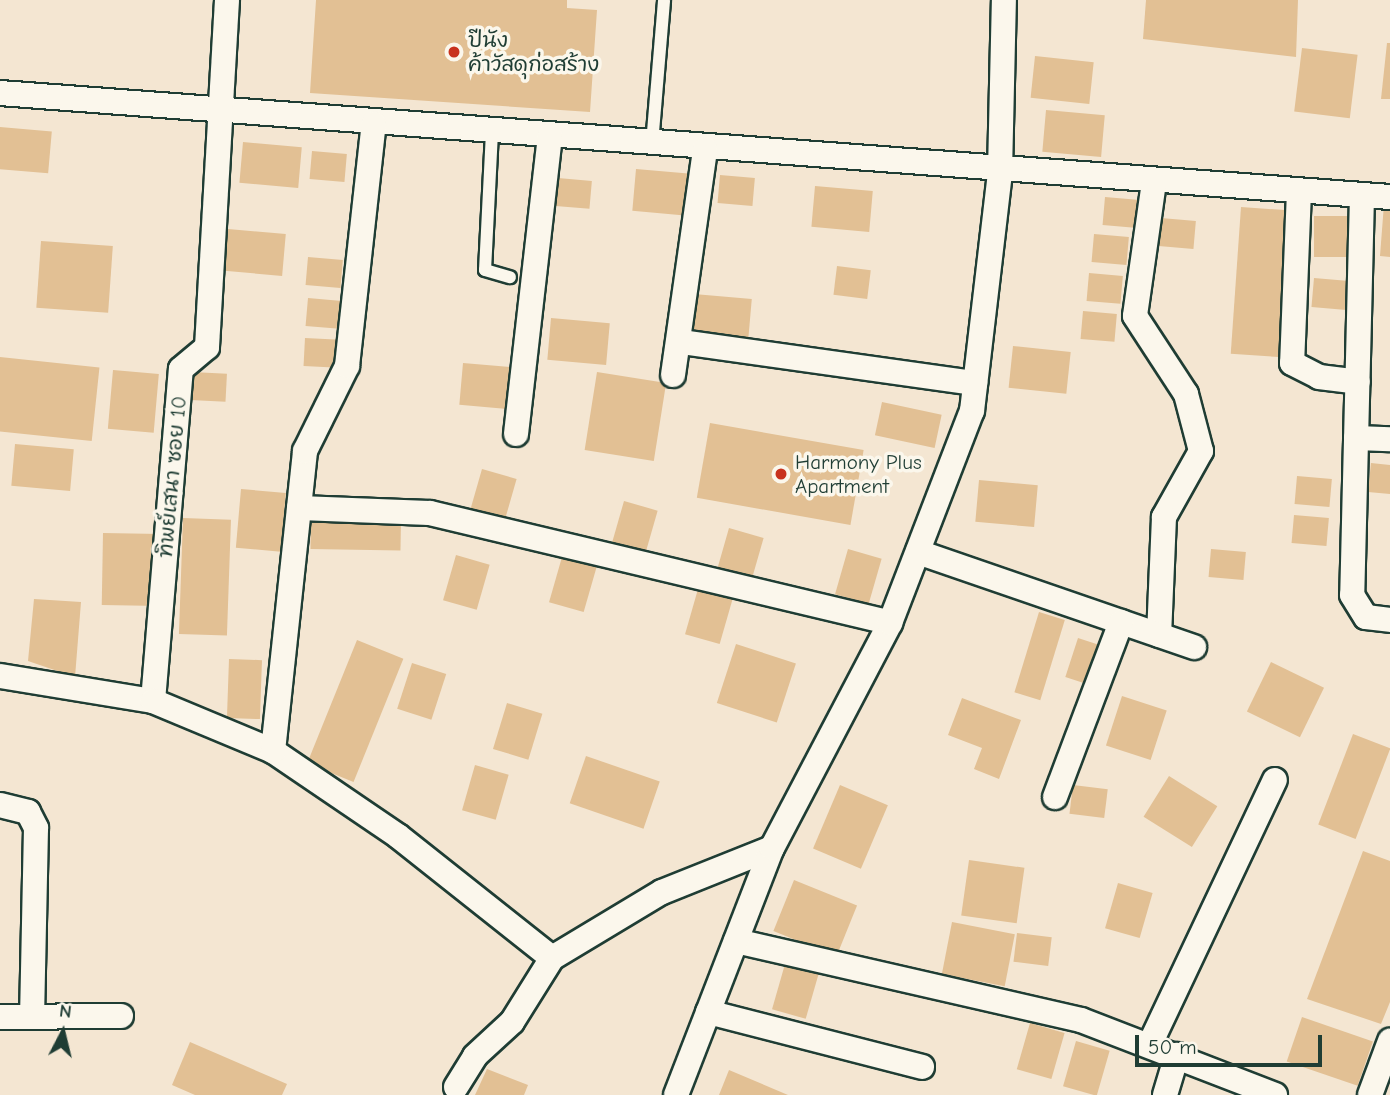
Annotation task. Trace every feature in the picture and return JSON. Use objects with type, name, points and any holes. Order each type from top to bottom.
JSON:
[{"type":"street","name":"ทิพย์เสนา ซอย 10","points":[[153,701],[181,369],[207,347],[227,0]]},
{"type":"street","points":[[676,1095],[772,848],[890,622],[954,467],[975,383],[1000,172],[1004,0]]},
{"type":"street","points":[[0,93],[1000,172],[1390,197]]},
{"type":"street","points":[[274,751],[306,452],[346,366],[374,123]]},
{"type":"street","points":[[516,434],[550,136]]},
{"type":"street","points":[[673,375],[705,149]]},
{"type":"street","points":[[1154,182],[1135,316],[1186,394],[1201,451],[1164,516],[1159,635]]},
{"type":"street","points":[[1299,191],[1292,363],[1319,377],[1357,382]]},
{"type":"street","points":[[1363,195],[1352,595],[1367,617],[1390,620]]},
{"type":"street","points":[[689,343],[975,383]]},
{"type":"street","points":[[1356,438],[1390,439]]},
{"type":"street","points":[[299,508],[430,513],[890,622]]},
{"type":"street","points":[[918,552],[1194,647]]},
{"type":"street","points":[[1055,797],[1121,622]]},
{"type":"street","points":[[0,676],[153,701],[274,751],[398,836],[552,958]]},
{"type":"street","points":[[1150,1044],[1275,780]]},
{"type":"street","points":[[0,805],[28,812],[36,828],[32,1017]]},
{"type":"street","points":[[455,1091],[475,1056],[512,1022],[552,958],[662,892],[772,848]]},
{"type":"street","points":[[736,941],[1081,1020],[1150,1044],[1275,1095]]},
{"type":"street","points":[[708,1012],[922,1067]]},
{"type":"street","points":[[0,1017],[121,1016]]},
{"type":"street","points":[[1370,1095],[1390,1041]]},
{"type":"street","points":[[1165,1095],[1177,1055]]},
{"type":"lane","points":[[652,144],[664,0]]},
{"type":"lane","points":[[492,132],[485,270],[510,277]]},
{"type":"building","name":"ปีนัง ค้าวัสดุก่อสร้าง","points":[[316,0],[567,0],[567,8],[597,10],[590,112],[310,93]]},
{"type":"building","points":[[1146,0],[1298,0],[1296,57],[1143,39]]},
{"type":"building","points":[[1387,43],[1390,43],[1390,99],[1381,99]]},
{"type":"building","points":[[1302,48],[1358,55],[1350,118],[1294,112]]},
{"type":"building","points":[[1035,56],[1094,62],[1089,104],[1031,98]]},
{"type":"building","points":[[1046,110],[1105,115],[1101,157],[1042,152]]},
{"type":"building","points":[[0,127],[52,132],[48,173],[0,169]]},
{"type":"building","points":[[243,142],[302,147],[298,188],[239,183]]},
{"type":"building","points":[[312,151],[347,154],[344,182],[310,179]]},
{"type":"building","points":[[636,169],[694,174],[690,216],[632,211]]},
{"type":"building","points":[[720,175],[755,178],[752,206],[718,203]]},
{"type":"building","points":[[558,178],[592,181],[589,209],[556,206]]},
{"type":"building","points":[[815,186],[873,191],[869,232],[811,227]]},
{"type":"building","points":[[1105,197],[1140,200],[1137,228],[1103,225]]},
{"type":"building","points":[[1384,204],[1390,204],[1390,257],[1380,256]]},
{"type":"building","points":[[1241,207],[1289,210],[1279,357],[1231,354]]},
{"type":"building","points":[[1314,216],[1349,216],[1349,257],[1314,257]]},
{"type":"building","points":[[1161,218],[1196,221],[1193,249],[1159,246]]},
{"type":"building","points":[[228,229],[286,234],[282,276],[224,271]]},
{"type":"building","points":[[1094,234],[1129,237],[1126,265],[1092,262]]},
{"type":"building","points":[[41,241],[113,246],[108,313],[36,308]]},
{"type":"building","points":[[308,257],[343,260],[340,288],[306,285]]},
{"type":"building","points":[[837,266],[871,270],[867,299],[833,295]]},
{"type":"building","points":[[1089,273],[1123,276],[1120,304],[1087,301]]},
{"type":"building","points":[[1314,278],[1349,281],[1346,310],[1311,307]]},
{"type":"building","points":[[694,294],[752,299],[748,341],[690,336]]},
{"type":"building","points":[[308,298],[342,301],[339,329],[306,326]]},
{"type":"building","points":[[1083,311],[1117,314],[1114,342],[1081,339]]},
{"type":"building","points":[[551,318],[610,323],[606,365],[547,360]]},
{"type":"building","points":[[305,338],[340,340],[338,368],[304,366]]},
{"type":"building","points":[[1013,346],[1071,352],[1066,394],[1009,388]]},
{"type":"building","points":[[0,357],[99,367],[92,441],[0,431]]},
{"type":"building","points":[[463,363],[521,368],[517,410],[459,405]]},
{"type":"building","points":[[113,370],[159,374],[154,433],[108,429]]},
{"type":"building","points":[[192,372],[227,374],[225,402],[191,400]]},
{"type":"building","points":[[597,372],[666,383],[654,461],[585,450]]},
{"type":"building","points":[[882,402],[942,415],[935,448],[875,435]]},
{"type":"building","name":"Harmony Plus Apartment","points":[[710,423],[864,450],[850,525],[697,498]]},
{"type":"building","points":[[15,444],[74,449],[70,491],[11,486]]},
{"type":"building","points":[[1371,463],[1390,465],[1390,494],[1368,492]]},
{"type":"building","points":[[482,469],[517,479],[504,524],[469,514]]},
{"type":"building","points":[[1297,476],[1332,479],[1329,507],[1295,504]]},
{"type":"building","points":[[979,480],[1038,485],[1034,527],[975,522]]},
{"type":"building","points":[[241,489],[286,493],[281,552],[236,548]]},
{"type":"building","points":[[624,501],[658,511],[644,557],[611,547]]},
{"type":"building","points":[[1294,515],[1329,518],[1326,546],[1292,543]]},
{"type":"building","points":[[183,518],[231,520],[227,636],[179,634]]},
{"type":"building","points":[[311,519],[401,521],[400,551],[310,549]]},
{"type":"building","points":[[729,528],[764,538],[750,584],[716,574]]},
{"type":"building","points":[[103,533],[161,534],[160,606],[102,605]]},
{"type":"building","points":[[848,549],[882,559],[869,604],[835,594]]},
{"type":"building","points":[[1211,549],[1246,552],[1243,580],[1209,577]]},
{"type":"building","points":[[456,555],[490,565],[477,610],[443,600]]},
{"type":"building","points":[[562,557],[597,567],[584,612],[549,602]]},
{"type":"building","points":[[698,589],[733,599],[720,644],[685,634]]},
{"type":"building","points":[[34,599],[81,602],[75,677],[28,661]]},
{"type":"building","points":[[1039,612],[1065,620],[1040,700],[1014,692]]},
{"type":"building","points":[[1078,638],[1106,647],[1093,686],[1065,677]]},
{"type":"building","points":[[357,640],[403,659],[354,782],[307,763]]},
{"type":"building","points":[[736,644],[796,663],[777,722],[717,703]]},
{"type":"building","points":[[229,659],[262,660],[260,719],[227,718]]},
{"type":"building","points":[[1271,662],[1324,688],[1300,737],[1247,711]]},
{"type":"building","points":[[412,663],[446,674],[431,720],[397,709]]},
{"type":"building","points":[[1122,696],[1167,711],[1151,760],[1106,745]]},
{"type":"building","points":[[962,698],[1021,720],[999,779],[974,769],[982,748],[948,735]]},
{"type":"building","points":[[507,703],[542,714],[528,760],[493,749]]},
{"type":"building","points":[[1353,734],[1390,748],[1356,839],[1318,825]]},
{"type":"building","points":[[586,756],[660,781],[643,829],[570,803]]},
{"type":"building","points":[[475,765],[509,775],[496,820],[462,810]]},
{"type":"building","points":[[1169,776],[1217,806],[1192,847],[1144,817]]},
{"type":"building","points":[[840,785],[888,805],[861,869],[813,849]]},
{"type":"building","points":[[1073,785],[1108,789],[1104,818],[1069,814]]},
{"type":"building","points":[[1363,851],[1390,861],[1390,1002],[1381,1024],[1307,999]]},
{"type":"building","points":[[969,860],[1024,868],[1017,923],[961,915]]},
{"type":"building","points":[[794,880],[857,905],[836,956],[773,931]]},
{"type":"building","points":[[1118,883],[1153,893],[1140,938],[1105,928]]},
{"type":"building","points":[[952,922],[1015,934],[1005,986],[942,974]]},
{"type":"building","points":[[1017,933],[1052,937],[1048,966],[1013,962]]},
{"type":"building","points":[[785,964],[819,974],[806,1019],[772,1009]]},
{"type":"building","points":[[1302,1017],[1373,1041],[1358,1086],[1287,1061]]},
{"type":"building","points":[[1030,1023],[1065,1033],[1051,1079],[1017,1069]]},
{"type":"building","points":[[1076,1041],[1110,1051],[1097,1095],[1063,1086]]},
{"type":"building","points":[[190,1042],[287,1084],[282,1095],[195,1095],[172,1085]]},
{"type":"building","points":[[487,1069],[528,1085],[524,1095],[475,1095]]},
{"type":"building","points":[[729,1070],[788,1095],[719,1095]]},
{"type":"place","name":"ปีนัง ค้าวัสดุก่อสร้าง","points":[[454,52]]},
{"type":"place","name":"Harmony Plus Apartment","points":[[781,474]]}]
